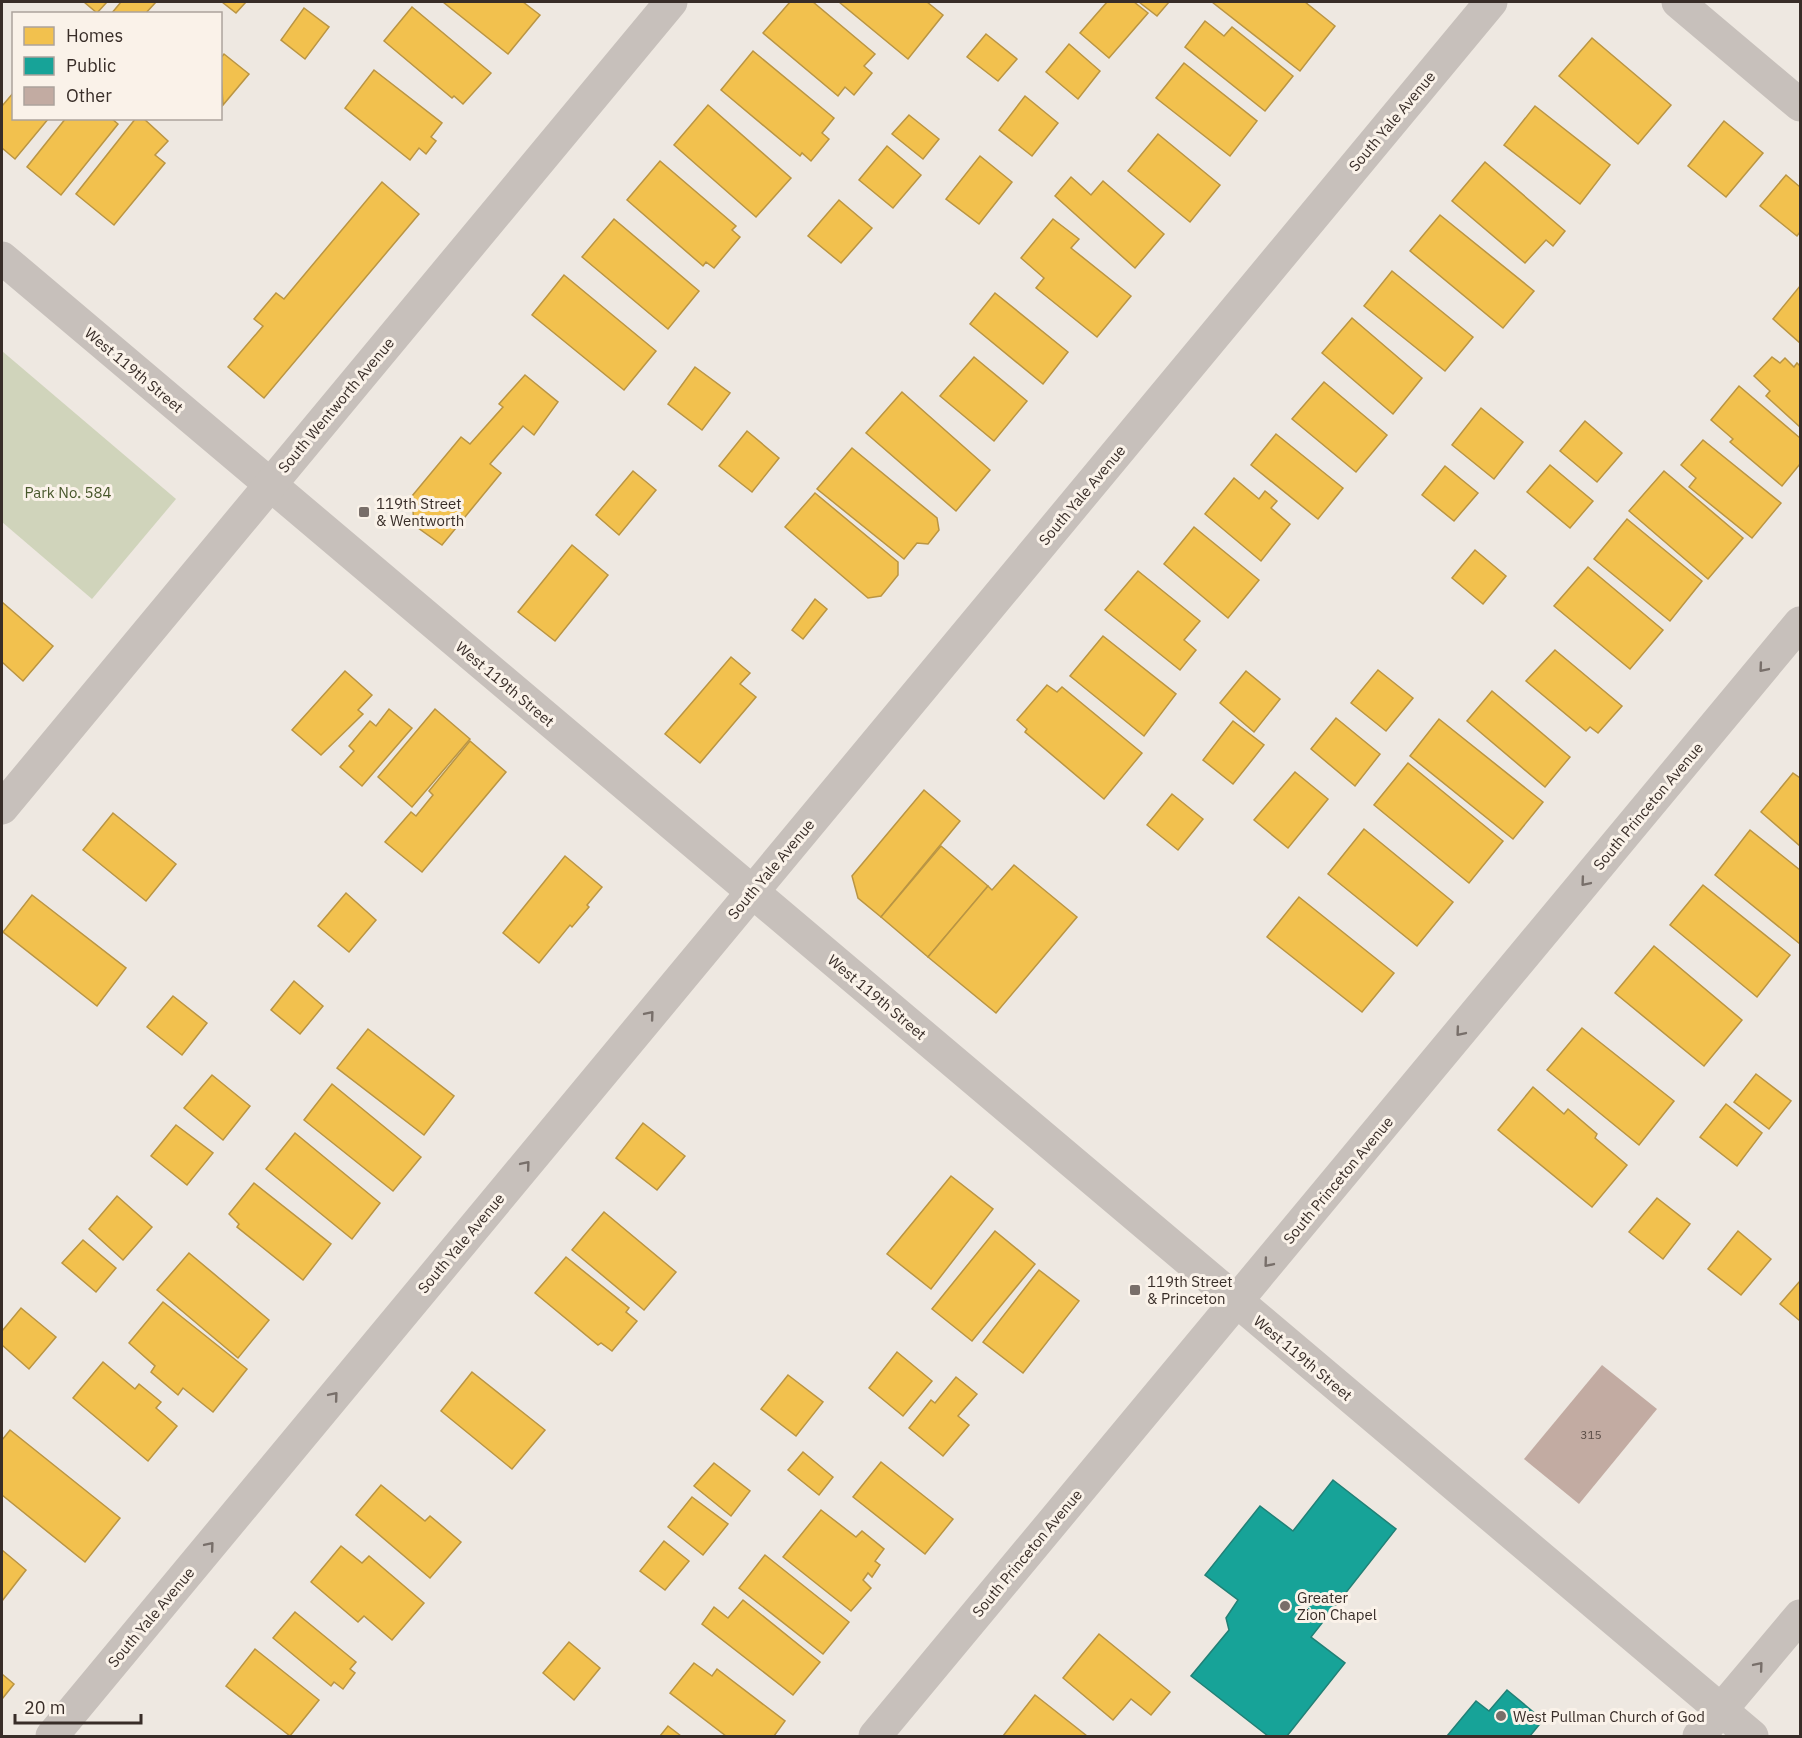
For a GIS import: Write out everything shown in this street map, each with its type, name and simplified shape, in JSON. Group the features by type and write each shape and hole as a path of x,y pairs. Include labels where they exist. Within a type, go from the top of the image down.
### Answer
{"street":[{"name":"South Wentworth Avenue","path":"2,808 671,2"},
{"name":"South Yale Avenue","path":"52,1737 1491,2"},
{"path":"1678,2 1800,105"},
{"name":"West 119th Street","path":"2,258 1752,1737"},
{"name":"South Princeton Avenue","path":"875,1737 1800,623"},
{"path":"1699,1737 1800,1616"}],"green space":[{"name":"Park No. 584","path":"2,351 176,499 92,599 2,522"}],"building: Homes":[{"path":"84,2 107,2 96,12"},
{"path":"121,2 156,2 147,12 113,12"},
{"path":"222,2 246,2 236,13"},
{"path":"443,2 523,2 540,15 508,54"},
{"path":"790,2 813,2 875,54 864,66 872,73 854,95 845,87 838,96 763,33"},
{"path":"839,2 927,2 943,15 908,59"},
{"path":"1107,2 1134,2 1148,13 1109,58 1080,33"},
{"path":"1139,2 1169,2 1157,16"},
{"path":"1212,2 1305,2 1335,26 1300,71"},
{"path":"412,7 491,73 463,104 454,96 452,98 384,41"},
{"path":"304,8 329,27 305,59 281,40"},
{"path":"1205,21 1224,36 1232,27 1293,76 1265,111 1185,47"},
{"path":"986,34 1017,59 998,81 967,57"},
{"path":"1592,38 1671,105 1638,144 1559,76"},
{"path":"1069,44 1100,71 1078,99 1046,72"},
{"path":"753,51 834,118 822,133 829,139 811,161 802,153 800,156 721,90"},
{"path":"224,54 249,74 223,105 222,90 222,56"},
{"path":"1184,63 1257,121 1230,156 1156,98"},
{"path":"374,70 442,123 431,137 436,141 426,154 419,148 410,160 345,108"},
{"path":"12,94 12,120 47,120 15,159 2,148 2,106"},
{"path":"1025,96 1058,123 1032,156 999,130"},
{"path":"708,105 791,178 756,217 674,145"},
{"path":"1535,106 1610,165 1580,204 1504,145"},
{"path":"909,115 939,139 923,159 892,134"},
{"path":"64,120 113,120 118,124 61,195 27,167"},
{"path":"134,120 145,120 168,141 155,155 165,163 114,225 76,194"},
{"path":"1724,121 1763,153 1726,197 1688,166"},
{"path":"1158,134 1220,185 1190,222 1128,171"},
{"path":"887,146 921,175 893,208 859,180"},
{"path":"980,156 1012,182 979,224 946,199"},
{"path":"660,161 736,226 732,230 740,237 714,268 706,262 703,266 627,200"},
{"path":"1485,162 1565,231 1553,246 1546,240 1525,263 1452,201"},
{"path":"1786,175 1800,187 1800,232 1797,236 1760,206"},
{"path":"1071,177 1091,195 1103,181 1164,234 1135,268 1055,196"},
{"path":"382,182 419,214 264,398 228,367 263,326 254,319 276,293 284,299"},
{"path":"839,200 872,228 841,263 808,236"},
{"path":"1440,215 1534,291 1503,328 1410,251"},
{"path":"614,219 699,291 668,329 582,257"},
{"path":"1053,219 1079,239 1071,248 1131,296 1097,337 1036,288 1044,278 1021,258"},
{"path":"1392,271 1473,337 1445,371 1364,306"},
{"path":"564,275 656,351 624,390 532,315"},
{"path":"1800,286 1800,343 1773,319"},
{"path":"995,293 1068,352 1043,384 970,324"},
{"path":"1352,318 1422,378 1393,414 1322,353"},
{"path":"974,357 1027,401 994,441 940,396"},
{"path":"1772,357 1780,363 1785,358 1794,367 1797,363 1800,366 1800,427 1766,396 1770,391 1754,376"},
{"path":"695,367 730,393 702,430 668,404"},
{"path":"525,375 558,402 534,435 523,426 490,464 501,473 442,545 414,525 412,496 461,437 470,444 503,407 499,404"},
{"path":"1324,382 1387,435 1356,472 1292,419"},
{"path":"1739,386 1800,438 1800,464 1782,486 1730,442 1733,439 1711,420"},
{"path":"902,392 990,470 956,511 866,433"},
{"path":"1481,408 1523,442 1494,479 1452,445"},
{"path":"1585,421 1622,453 1597,482 1560,451"},
{"path":"747,431 779,458 752,492 719,466"},
{"path":"1276,434 1343,488 1318,519 1251,465"},
{"path":"1703,440 1781,503 1752,538 1689,487 1696,478 1681,465"},
{"path":"852,448 937,518 939,530 928,544 917,543 904,559 817,489"},
{"path":"1550,465 1593,501 1570,528 1527,492"},
{"path":"1445,466 1478,493 1454,521 1422,495"},
{"path":"633,471 656,490 619,535 596,515"},
{"path":"1664,471 1743,538 1708,579 1629,511"},
{"path":"1234,478 1259,499 1265,491 1277,501 1271,508 1290,524 1261,561 1205,514"},
{"path":"815,493 898,562 898,575 881,596 868,598 785,527"},
{"path":"1627,519 1702,581 1670,621 1594,559"},
{"path":"1194,527 1259,580 1228,618 1164,564"},
{"path":"572,545 608,575 555,641 518,612"},
{"path":"1475,550 1506,576 1483,604 1452,578"},
{"path":"1588,567 1663,630 1630,669 1554,606"},
{"path":"1138,571 1200,621 1184,640 1196,650 1180,670 1105,610"},
{"path":"815,599 827,609 803,639 792,630"},
{"path":"2,602 53,646 23,681 2,662"},
{"path":"1103,636 1176,694 1144,736 1070,676"},
{"path":"1555,650 1622,706 1598,733 1590,727 1586,731 1526,681"},
{"path":"731,657 750,673 740,684 756,697 700,763 665,734"},
{"path":"1378,670 1413,698 1386,731 1351,703"},
{"path":"345,671 372,695 358,710 363,714 321,755 292,730"},
{"path":"1246,671 1280,699 1254,732 1220,703"},
{"path":"1047,685 1057,692 1062,687 1142,753 1104,799 1025,732 1027,729 1017,720"},
{"path":"1492,691 1570,757 1545,787 1467,721"},
{"path":"389,709 412,728 362,786 340,767 354,751 349,746 370,721 376,726"},
{"path":"435,709 470,739 412,807 378,777"},
{"path":"1336,718 1380,754 1355,786 1311,749"},
{"path":"1439,719 1543,802 1513,839 1410,756"},
{"path":"1233,721 1264,745 1233,784 1203,760"},
{"path":"470,741 506,772 422,872 385,842 411,812 416,816 433,795 429,791"},
{"path":"1408,763 1503,841 1469,883 1374,805"},
{"path":"1295,772 1328,799 1288,848 1254,820"},
{"path":"1793,773 1800,778 1800,846 1761,812"},
{"path":"924,790 960,821 881,917 858,898 852,876"},
{"path":"1172,794 1203,819 1178,850 1147,825"},
{"path":"113,813 176,864 146,901 83,850"},
{"path":"1364,829 1453,902 1417,946 1328,874"},
{"path":"1750,830 1800,870 1800,944 1715,875"},
{"path":"941,846 988,886 928,957 881,917"},
{"path":"565,856 602,887 587,905 589,907 572,927 570,925 539,963 503,933"},
{"path":"1014,865 1077,917 996,1013 928,957 988,886 992,890"},
{"path":"1703,885 1790,955 1757,997 1670,925"},
{"path":"346,893 376,920 349,952 318,926"},
{"path":"32,895 126,968 97,1006 3,932"},
{"path":"1299,897 1394,973 1362,1012 1267,937"},
{"path":"1654,946 1742,1020 1704,1066 1615,993"},
{"path":"294,981 323,1006 300,1034 271,1010"},
{"path":"173,996 207,1023 182,1055 147,1027"},
{"path":"1582,1028 1674,1101 1639,1145 1547,1070"},
{"path":"368,1029 454,1096 424,1135 337,1068"},
{"path":"1756,1074 1791,1101 1769,1129 1734,1102"},
{"path":"212,1075 250,1106 223,1140 184,1108"},
{"path":"332,1084 421,1157 393,1191 304,1120"},
{"path":"1533,1087 1564,1114 1568,1109 1597,1134 1595,1138 1627,1165 1592,1207 1498,1130"},
{"path":"1726,1104 1762,1133 1737,1166 1700,1137"},
{"path":"643,1123 685,1156 657,1190 616,1158"},
{"path":"176,1125 213,1153 187,1185 151,1156"},
{"path":"295,1133 380,1203 352,1239 266,1169"},
{"path":"951,1176 993,1209 931,1289 887,1254"},
{"path":"254,1183 331,1244 303,1280 237,1227 239,1224 229,1214"},
{"path":"117,1196 152,1227 123,1260 89,1229"},
{"path":"1657,1198 1690,1224 1663,1259 1629,1232"},
{"path":"604,1212 676,1272 644,1310 572,1250"},
{"path":"995,1231 1035,1264 972,1341 932,1309"},
{"path":"1738,1231 1771,1259 1741,1295 1708,1269"},
{"path":"83,1240 116,1268 96,1292 62,1263"},
{"path":"189,1253 269,1320 238,1358 157,1290"},
{"path":"566,1257 629,1308 626,1312 637,1321 612,1351 601,1343 598,1345 535,1293"},
{"path":"1039,1270 1079,1301 1023,1373 983,1342"},
{"path":"1800,1281 1800,1321 1780,1304"},
{"path":"163,1302 247,1369 213,1412 183,1388 178,1395 151,1372 155,1366 129,1343"},
{"path":"21,1308 56,1337 29,1369 2,1345 2,1331"},
{"path":"897,1352 932,1381 903,1416 869,1388"},
{"path":"103,1362 135,1389 139,1384 161,1402 156,1408 177,1426 148,1461 73,1398"},
{"path":"472,1372 545,1430 512,1469 441,1411"},
{"path":"788,1375 823,1402 796,1436 761,1409"},
{"path":"956,1377 977,1394 958,1416 969,1425 943,1456 909,1428 931,1400 935,1403"},
{"path":"10,1430 120,1518 85,1562 2,1495 2,1440"},
{"path":"803,1452 833,1477 819,1495 788,1470"},
{"path":"881,1462 953,1519 925,1554 853,1497"},
{"path":"714,1463 750,1491 731,1516 694,1486"},
{"path":"381,1485 425,1521 430,1516 461,1542 430,1578 356,1515"},
{"path":"692,1497 728,1524 703,1555 668,1527"},
{"path":"821,1510 856,1537 862,1531 884,1549 875,1561 880,1565 872,1577 868,1573 863,1580 871,1588 851,1611 783,1557"},
{"path":"664,1541 689,1561 665,1590 640,1571"},
{"path":"341,1546 362,1563 369,1556 424,1603 392,1640 364,1616 358,1622 311,1582"},
{"path":"2,1550 26,1570 2,1601"},
{"path":"765,1555 849,1622 823,1654 739,1588"},
{"path":"743,1600 820,1662 793,1695 702,1624 714,1607 728,1618"},
{"path":"295,1612 356,1662 350,1669 355,1673 343,1689 334,1682 331,1686 273,1638"},
{"path":"1099,1634 1170,1692 1151,1715 1131,1699 1113,1720 1063,1678"},
{"path":"569,1642 600,1668 574,1700 543,1673"},
{"path":"255,1649 319,1700 290,1736 226,1686"},
{"path":"694,1663 712,1676 717,1669 785,1721 774,1736 726,1736 670,1693"},
{"path":"2,1674 14,1684 2,1699"},
{"path":"1035,1695 1087,1736 1003,1736"},
{"path":"668,1726 681,1736 660,1736"}],"building: Public":[{"name":"Greater Zion Chapel","path":"1333,1480 1396,1529 1311,1637 1345,1663 1287,1736 1268,1736 1191,1676 1229,1630 1226,1618 1238,1600 1205,1575 1260,1506 1293,1531"},
{"name":"West Pullman Church of God","path":"1507,1690 1543,1720 1530,1736 1447,1736 1476,1701 1489,1711"}],"building: Other":[{"path":"1602,1365 1657,1409 1579,1504 1524,1459"}],"place":[{"name":"119th Street & Wentworth","path":"364,512"},
{"name":"119th Street & Princeton","path":"1135,1290"},
{"name":"Greater Zion Chapel","path":"1285,1606"},
{"name":"West Pullman Church of God","path":"1501,1716"}]}
